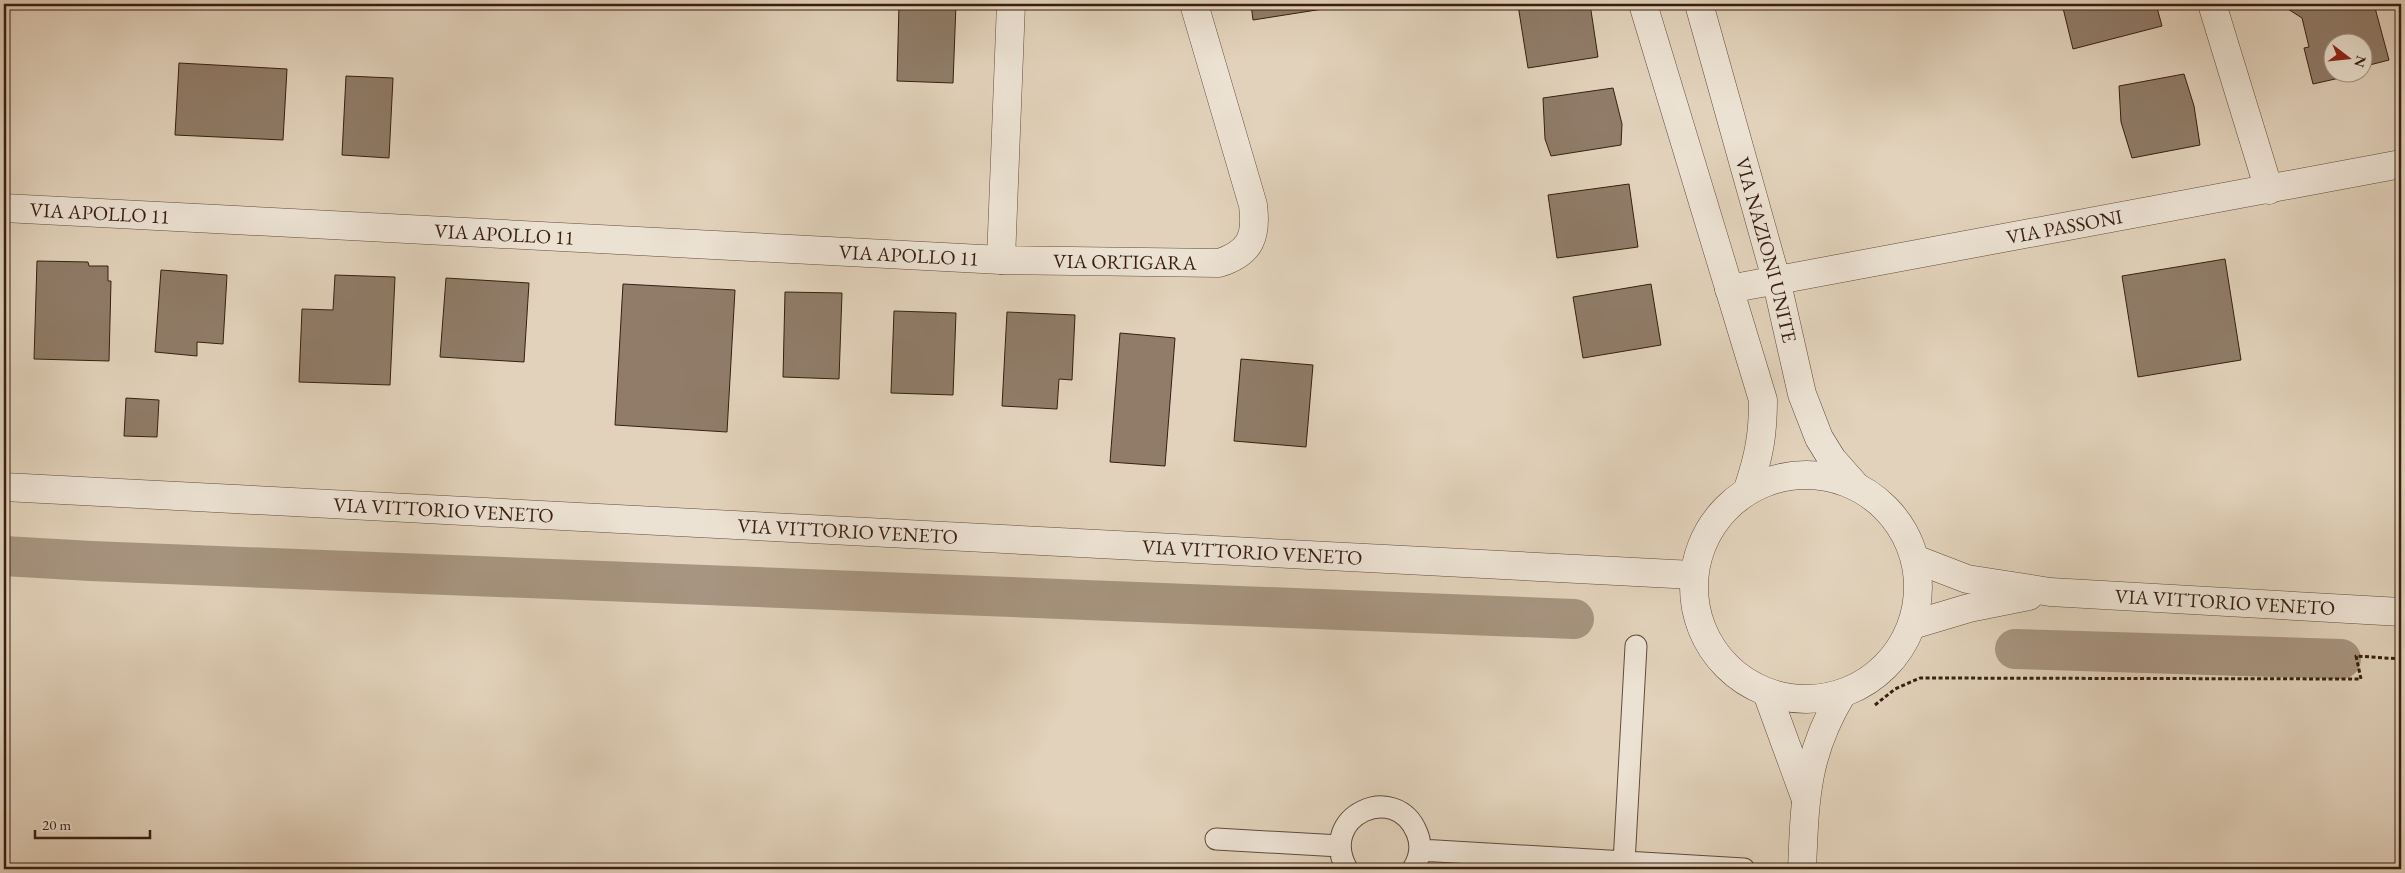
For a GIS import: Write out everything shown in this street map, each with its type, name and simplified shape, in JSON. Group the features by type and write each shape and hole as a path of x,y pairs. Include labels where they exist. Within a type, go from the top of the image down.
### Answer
{"street":[{"path":"1001,260 1011,4"},
{"name":"VIA ORTIGARA","path":"1001,260 1219,263 1236,258 1249,242 1256,225 1253,204 1194,4"},
{"path":"1643,4 1763,400 1763,431 1759,455 1748,489"},
{"name":"VIA NAZIONI UNITE","path":"1699,4 1776,279 1802,394 1819,438 1832,459 1855,485"},
{"path":"2212,4 2269,190"},
{"name":"VIA PASSONI","path":"1729,289 2401,164"},
{"name":"VIA APOLLO 11","path":"6,209 1001,260"},
{"path":"1819,474 1855,485 1882,503 1903,528 1915,559 1918,592 1912,625 1896,655 1872,679 1842,694 1804,700 1767,693 1734,675 1709,647 1695,613 1693,575 1702,541 1721,512 1748,489 1782,476 1819,474"},
{"name":"VIA VITTORIO VENETO","path":"4,487 1693,575"},
{"name":"VIA VITTORIO VENETO","path":"1915,559 1967,579 2050,592 2401,612"},
{"name":"VIA VITTORIO VENETO","path":"1912,625 1969,608 2050,592"},
{"path":"1767,693 1805,799"},
{"path":"1802,869 1805,799 1815,749 1827,719 1842,694"}],"lane":[{"path":"1624,863 1636,646"},
{"path":"1347,869 1341,858 1342,833 1353,818 1369,808 1382,807 1394,809 1410,820 1419,836 1420,850 1413,869"},
{"path":"1216,839 1340,846"},
{"path":"1420,850 1744,869"}],"path":[{"path":"1870,710 1895,689 1920,678 2361,679 2356,656 2401,659"}],"building":[{"path":"899,4 956,4 953,83 897,81"},
{"path":"1251,4 1342,4 1342,6 1253,20"},
{"path":"1590,4 1598,57 1528,68 1518,5"},
{"path":"2062,4 2156,4 2162,26 2073,49"},
{"path":"2280,4 2374,4 2389,60 2372,64 2372,32 2322,32 2322,82 2313,84 2304,48 2309,47 2302,18"},
{"path":"179,63 287,69 283,140 175,135"},
{"path":"2184,74 2194,106 2200,145 2132,158 2121,122 2119,86"},
{"path":"346,76 393,78 389,158 342,155"},
{"path":"1613,88 1622,124 1621,145 1551,156 1545,139 1543,98"},
{"path":"1629,184 1638,247 1557,258 1548,195"},
{"path":"2225,259 2241,360 2138,377 2122,276"},
{"path":"37,261 88,262 89,266 108,266 108,281 111,281 109,361 34,359"},
{"path":"161,270 227,275 223,344 197,342 197,356 155,352"},
{"path":"335,275 395,277 390,385 299,382 302,309 333,310"},
{"path":"446,278 529,283 524,362 440,357"},
{"path":"623,284 735,290 727,432 615,425"},
{"path":"1651,284 1661,345 1583,358 1573,297"},
{"path":"785,292 842,293 839,379 783,377"},
{"path":"894,311 956,313 953,395 891,393"},
{"path":"1007,312 1075,315 1072,380 1059,379 1057,409 1002,406"},
{"path":"1120,333 1175,338 1165,466 1110,462"},
{"path":"1241,359 1313,365 1306,447 1234,441"},
{"path":"126,398 159,400 157,437 124,436"}],"waterway":[{"path":"4,556 91,561 1574,619"},
{"path":"2015,649 2341,659"}]}
